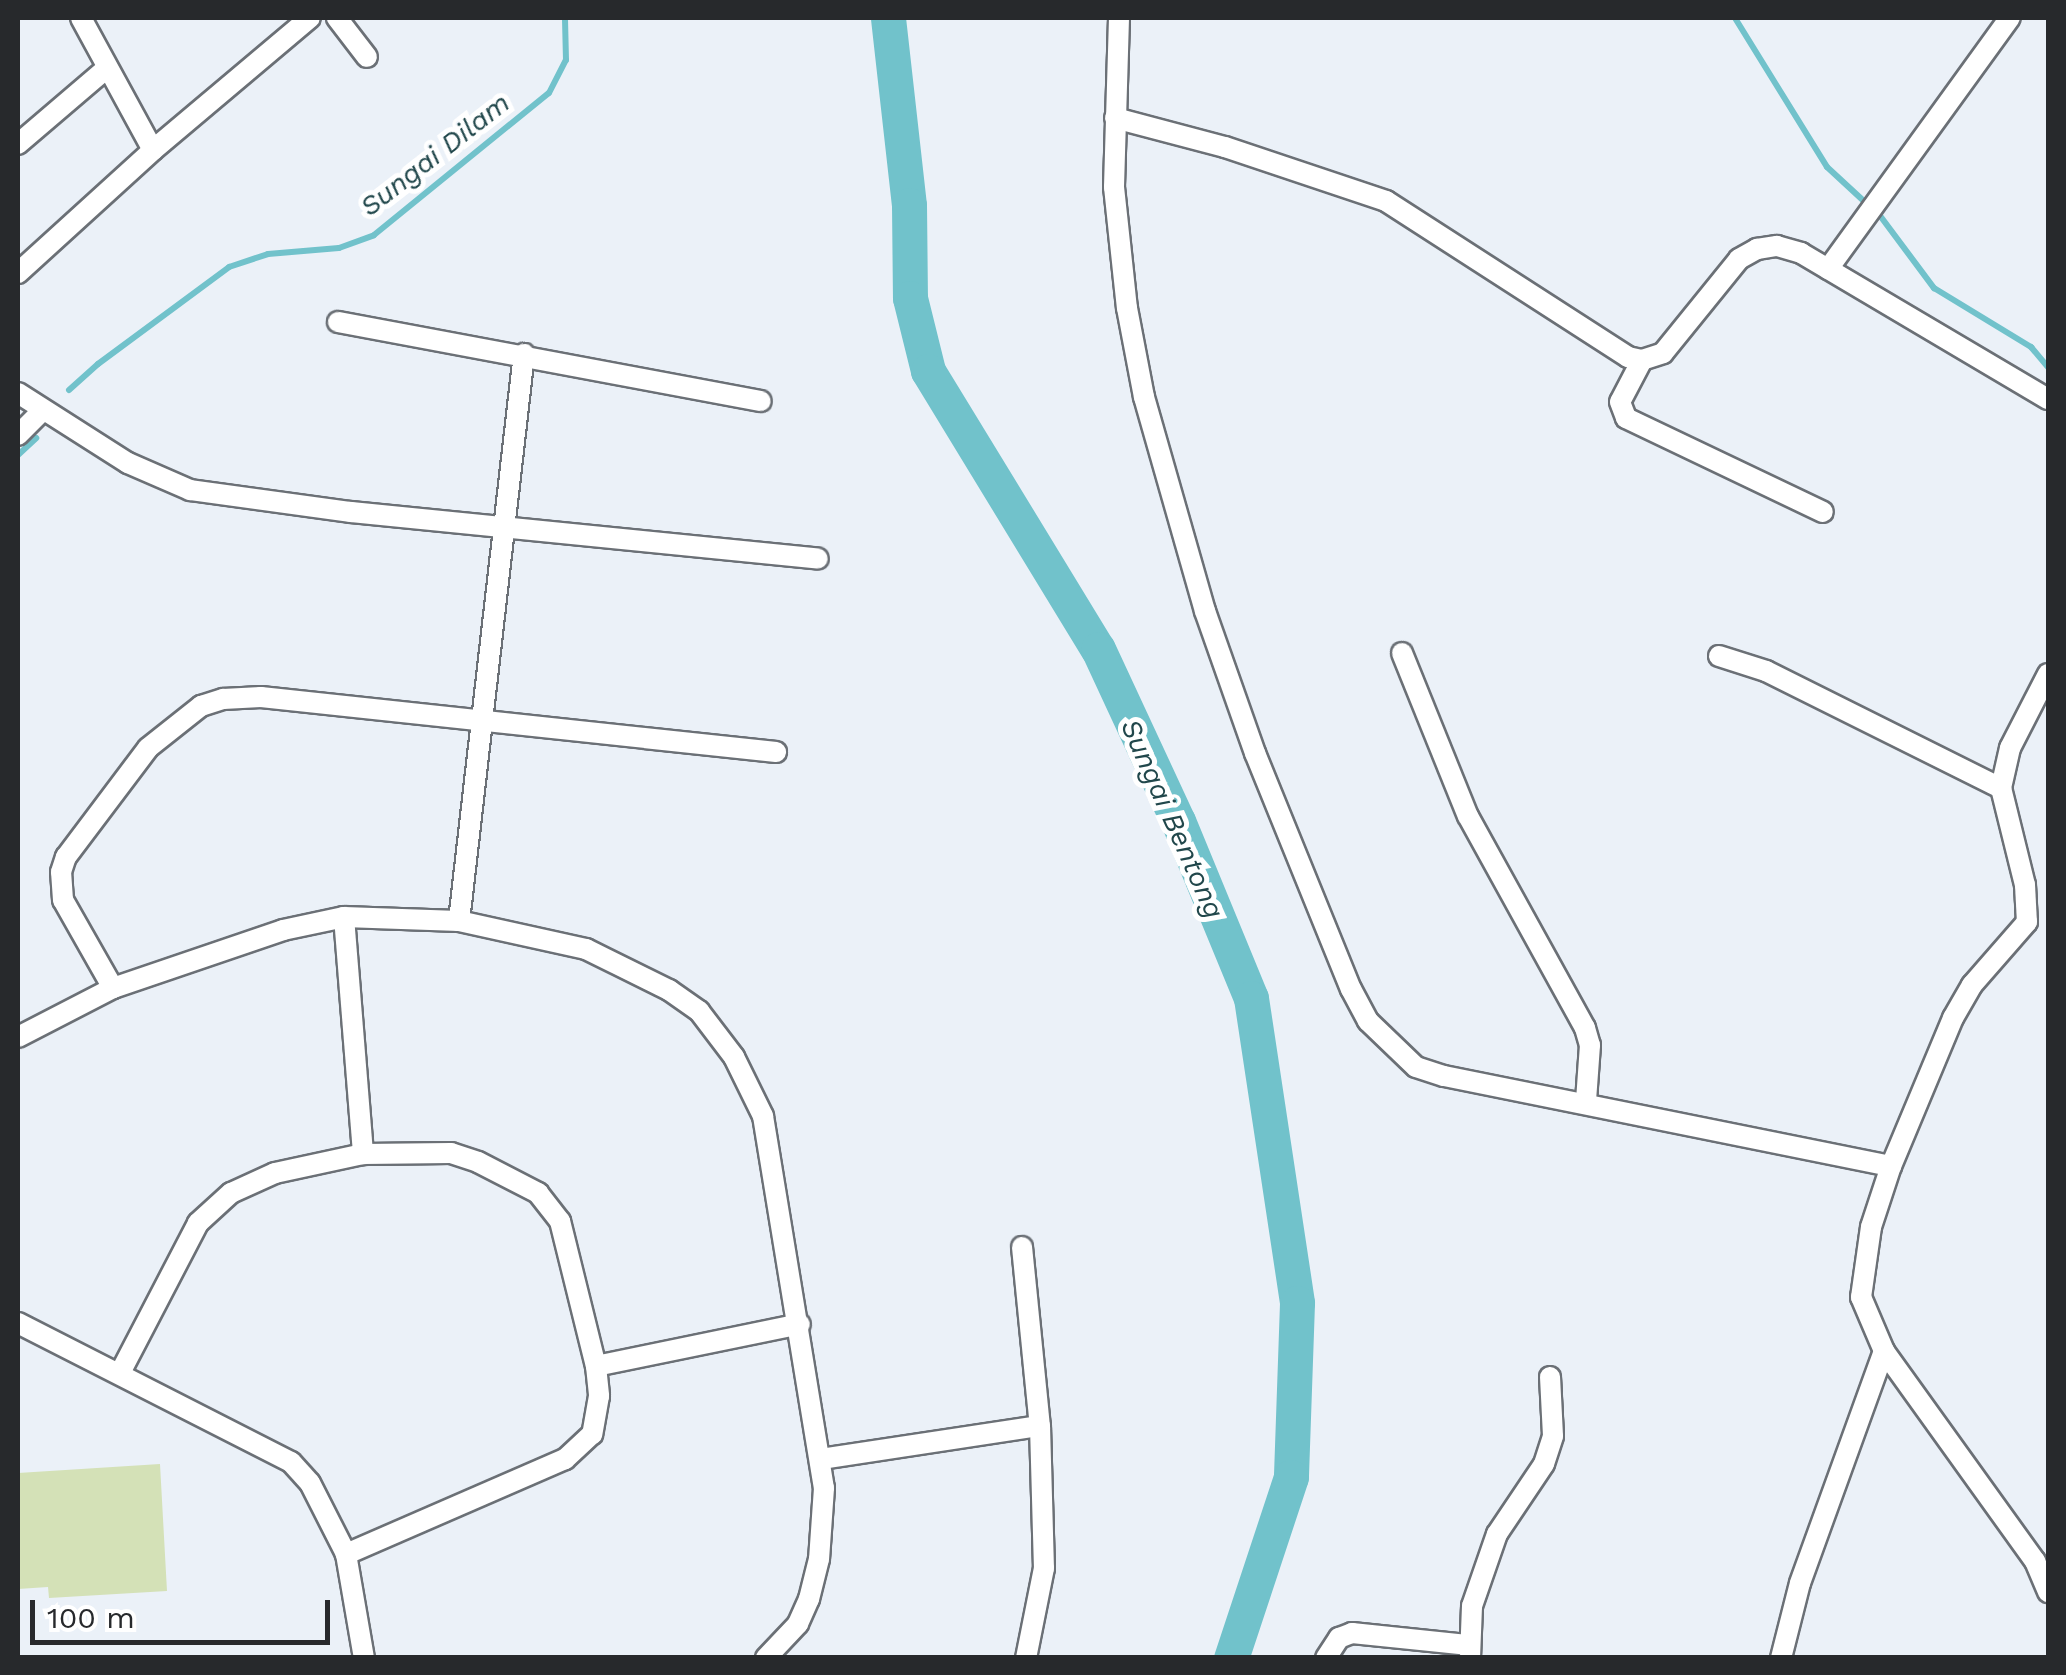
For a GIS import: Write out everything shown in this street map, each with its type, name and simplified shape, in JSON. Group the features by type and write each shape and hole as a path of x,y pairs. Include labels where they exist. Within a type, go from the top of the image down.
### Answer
{"street":[{"path":"81,18 152,150"},
{"path":"18,274 152,150 310,18"},
{"path":"336,18 367,57"},
{"path":"1118,18 1116,204 1126,308 1144,396 1205,611 1255,753 1351,989 1384,1040 1416,1066 1444,1076 1891,1166"},
{"path":"1828,269 2010,18"},
{"path":"18,144 106,68"},
{"path":"1115,118 1225,148 1386,201 1628,357 1642,360 1663,353 1748,252 1790,248 2048,400"},
{"path":"338,322 761,401"},
{"path":"459,920 524,354"},
{"path":"1642,360 1620,402 1626,418 1823,512"},
{"path":"18,393 128,463 190,490 504,528 818,559"},
{"path":"18,435 42,410"},
{"path":"1402,653 1468,816 1585,1028 1590,1056 1586,1102"},
{"path":"1720,656 1766,671 2001,788"},
{"path":"2048,674 2010,748 2001,788 2025,884 2026,922 1962,1000 1891,1166 1871,1227 1861,1298 1884,1350 2042,1554 2048,1592"},
{"path":"113,988 64,900 61,872 66,857 128,773 180,718 200,706 242,697 483,718 776,752"},
{"path":"344,917 363,1154"},
{"path":"18,1037 113,988 284,930 344,917 459,920 586,950 670,990 698,1012 734,1057 763,1116 820,1459 823,1515 809,1599 798,1624 766,1658"},
{"path":"2026,922 2048,927"},
{"path":"120,1373 198,1223 232,1193 275,1174 363,1154 450,1153 478,1162 538,1193 560,1221 596,1366 597,1416 592,1434 580,1449 346,1554"},
{"path":"1022,1248 1040,1426 1044,1568 1026,1658"},
{"path":"18,1324 291,1462 310,1483 346,1554 364,1658"},
{"path":"596,1366 800,1324"},
{"path":"1782,1658 1800,1583 1884,1350"},
{"path":"1326,1658 1339,1638 1352,1633 1470,1651 1472,1606 1497,1534 1544,1464 1552,1436 1550,1377"},
{"path":"820,1459 1040,1426"}],"green space":[{"path":"160,1464 167,1591 49,1598 48,1587 18,1589 18,1473"}],"waterway":[{"name":"Sungai Dilam","path":"69,390 229,267 268,254 339,248 374,235 549,93 566,60 565,18"},
{"name":"Sungai Bentong","path":"888,18 909,205 910,298 928,371 1098,649 1178,821 1251,998 1297,1303 1291,1477 1231,1658"},
{"path":"1735,18 1827,167 1866,203"},
{"path":"1881,217 1934,288 2031,347 2048,367"},
{"name":"Sungai Dilam","path":"18,455 36,438"}]}
